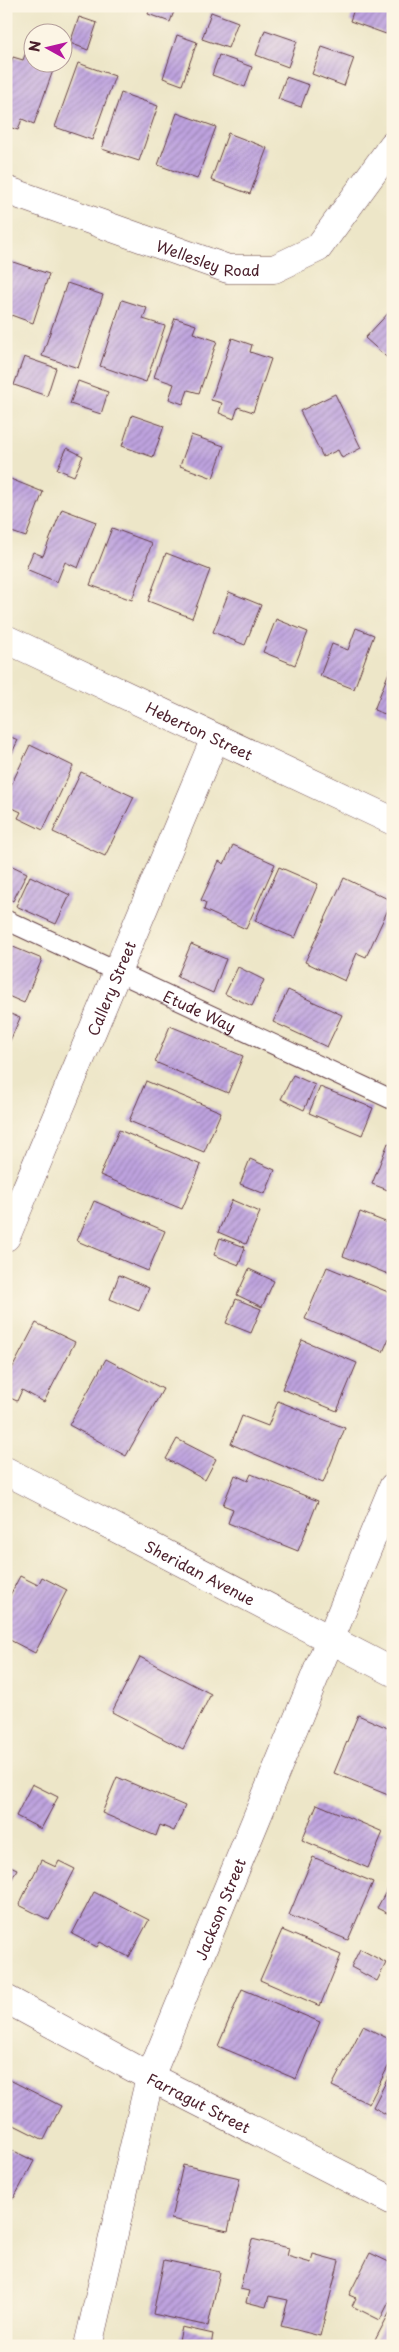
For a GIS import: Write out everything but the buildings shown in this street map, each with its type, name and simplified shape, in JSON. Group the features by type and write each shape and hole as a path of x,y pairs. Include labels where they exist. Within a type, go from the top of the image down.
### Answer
{"street":[{"name":"Wellesley Road","path":"6,190 228,269 274,269 318,248 393,145"},
{"name":"Heberton Street","path":"6,639 393,822"},
{"name":"Callery Street","path":"6,1237 215,738"},
{"name":"Sheridan Avenue","path":"6,1471 393,1672"},
{"name":"Jackson Street","path":"88,2346 150,2076 393,1487"},
{"name":"Farragut Street","path":"6,1999 393,2202"}],"lane":[{"name":"Etude Way","path":"6,920 393,1100"}]}
